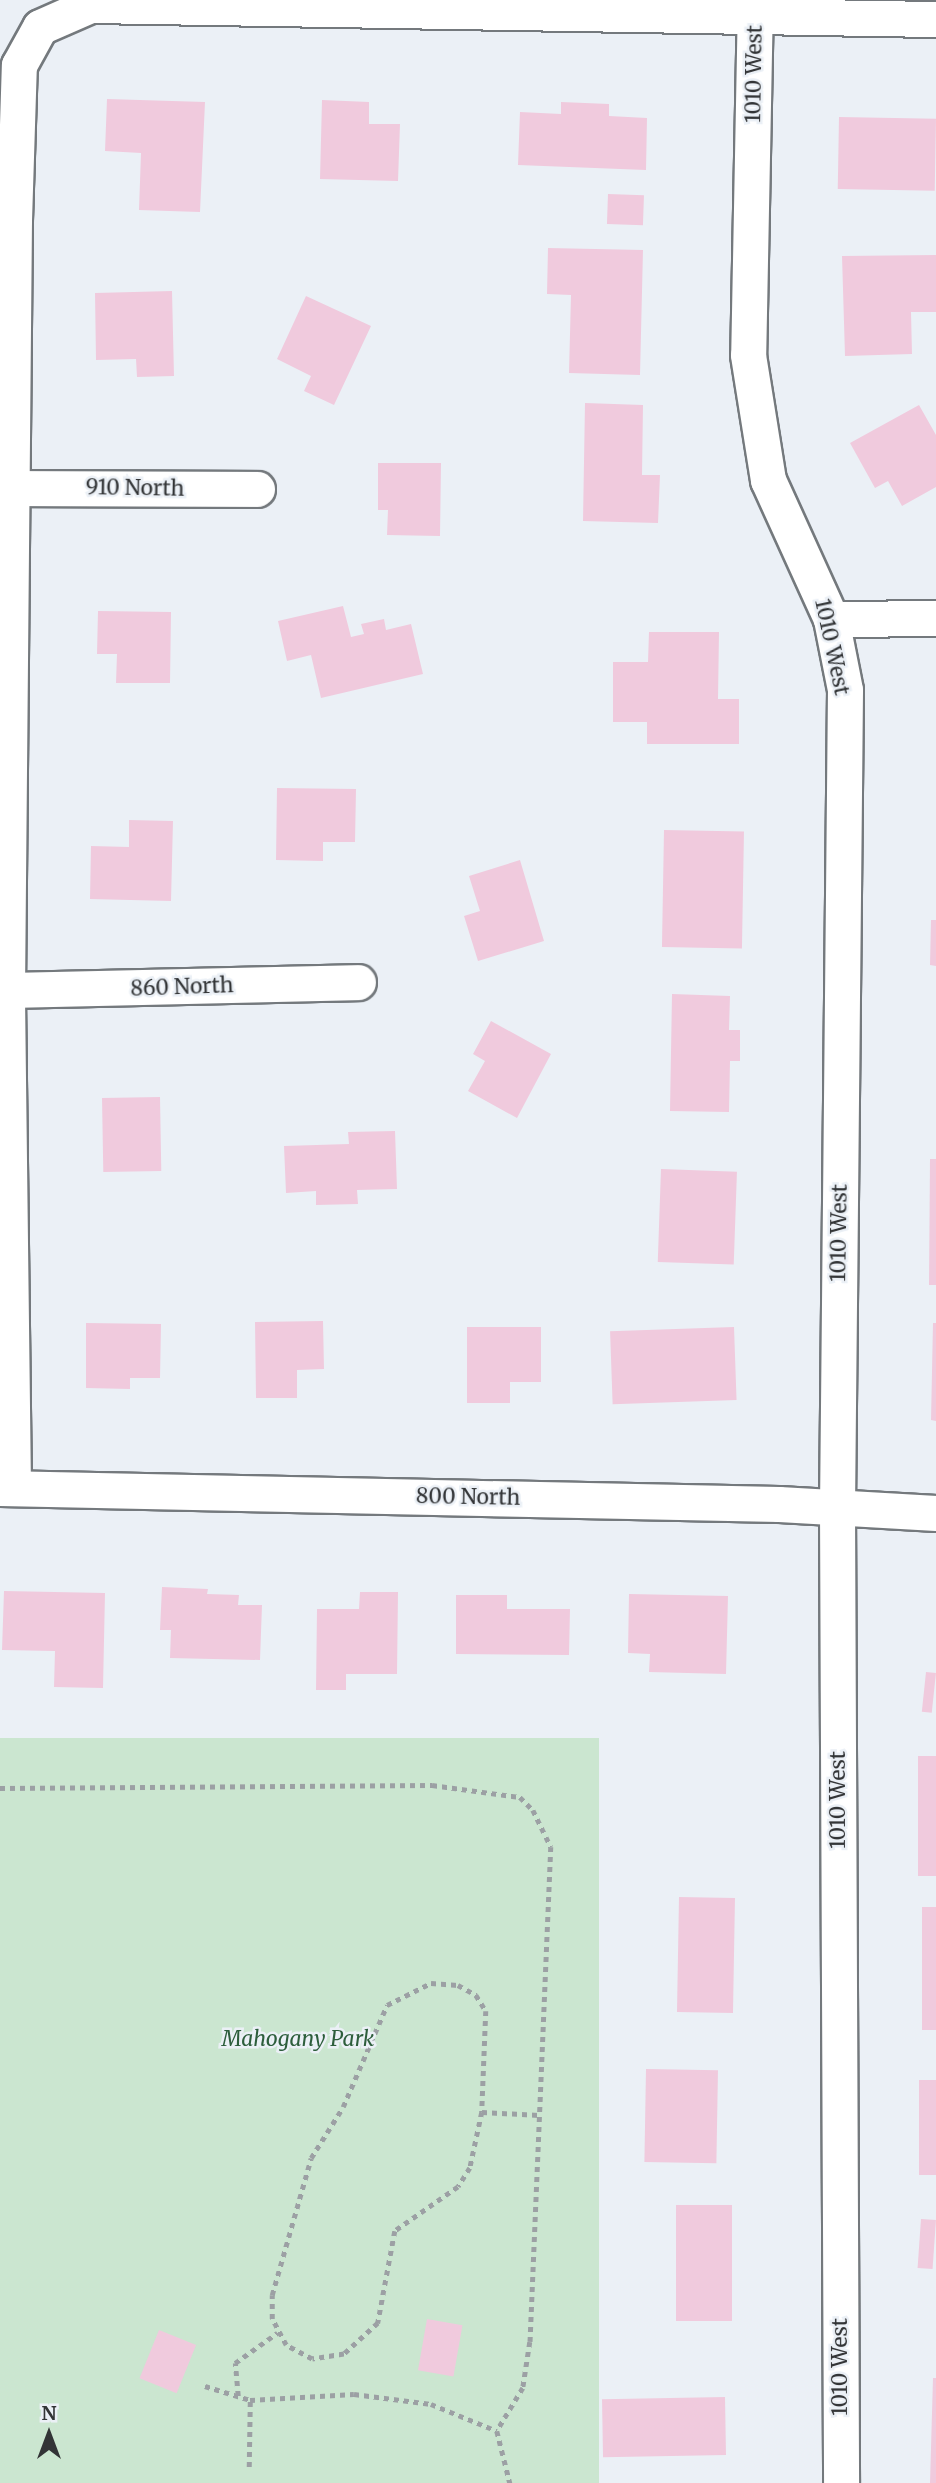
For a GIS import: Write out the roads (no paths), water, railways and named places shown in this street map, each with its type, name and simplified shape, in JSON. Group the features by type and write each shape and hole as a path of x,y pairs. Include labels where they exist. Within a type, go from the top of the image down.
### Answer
{"street":[{"path":"7,1488 6,990 13,488 7,362 19,65 40,27 90,5 755,9 936,19"},
{"name":"1010 West","path":"755,9 748,355 768,480 831,619 845,690 837,1508 841,2483"},
{"name":"910 North","path":"13,488 257,489"},
{"path":"831,619 936,618"},
{"name":"860 North","path":"6,990 358,982"},
{"name":"800 North","path":"7,1488 837,1508 936,1513"}],"park label":[{"name":"Mahogany Park","path":"298,2039"}]}
